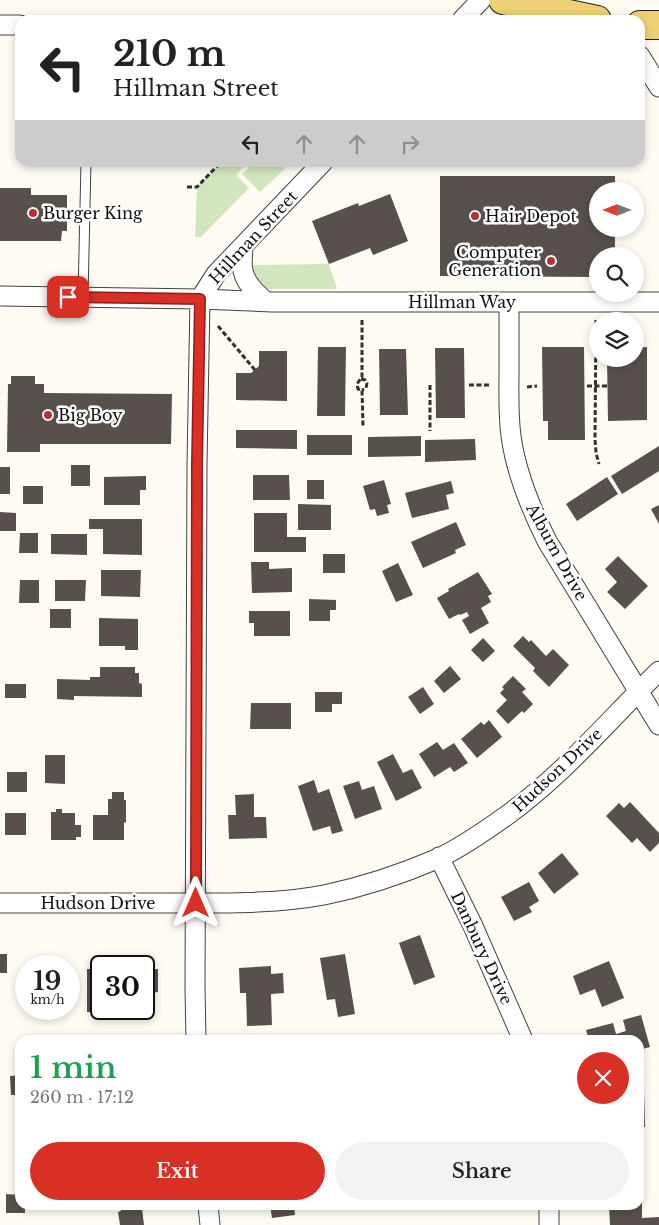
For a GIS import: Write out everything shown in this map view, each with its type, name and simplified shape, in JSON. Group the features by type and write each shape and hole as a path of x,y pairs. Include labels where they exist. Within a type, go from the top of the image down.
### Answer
{"main road":[{"path":"503,0 574,15"},
{"path":"645,25 659,25"}],"street":[{"path":"467,15 481,0"},
{"path":"0,25 15,25"},
{"path":"645,64 659,87"},
{"name":"Hillman Street","path":"0,296 200,299 216,274 318,167"},
{"path":"243,246 243,270 247,281 265,301"},
{"path":"196,1035 197,464 200,299"},
{"name":"Hillman Way","path":"200,299 362,302 589,302"},
{"name":"Alburn Drive","path":"509,302 509,414 513,446 523,488 534,516 547,540 659,725"},
{"name":"Hillman Way","path":"644,302 659,302"},
{"name":"Hudson Drive","path":"0,903 269,902 323,895 390,877 439,857 470,840 536,794 659,671"},
{"name":"Danbury Drive","path":"439,857 473,926 521,1035"},
{"path":"208,1210 210,1225"},
{"path":"549,1210 549,1225"}],"lane":[{"path":"83,297 86,167"}],"path":[{"path":"187,187 197,187 216,167"},
{"path":"362,302 362,377 357,382 358,389 362,390"},
{"path":"596,302 596,453 599,464"},
{"path":"217,325 255,370"},
{"path":"361,379 367,383 366,388 362,390"},
{"path":"430,385 430,432"},
{"path":"587,386 608,386"},
{"path":"362,390 363,426"}],"green space":[{"path":"216,167 244,167 236,175 249,188 201,237 195,237 197,187"},
{"path":"249,167 287,167 260,192 242,174"},
{"path":"329,264 337,289 267,289 259,285 249,265"}],"building":[{"path":"440,176 615,176 615,182 589,182 589,238 615,238 615,247 589,247 589,277 440,276"},
{"name":"Burger King","path":"0,188 31,188 31,195 67,195 67,231 62,231 61,241 0,241"},
{"path":"390,194 408,241 373,255 370,248 329,264 312,221 358,203 359,206"},
{"path":"318,347 346,347 345,416 317,416"},
{"path":"542,347 584,347 585,440 548,440 548,421 543,421"},
{"path":"644,347 647,347 647,420 608,421 607,367 644,367"},
{"path":"435,348 464,348 465,418 436,418"},
{"path":"379,349 406,349 408,415 380,415"},
{"path":"259,351 287,351 287,401 236,400 236,373 251,373 259,366"},
{"path":"11,376 35,376 35,384 44,384 44,393 172,394 171,444 40,444 40,452 7,452 8,384 11,384"},
{"path":"236,430 297,430 297,449 236,448"},
{"path":"307,435 352,435 352,455 307,455"},
{"path":"421,436 421,456 368,457 368,437"},
{"path":"475,439 476,460 425,462 425,440"},
{"path":"659,446 659,471 622,494 611,476"},
{"path":"71,465 90,465 90,486 71,486"},
{"path":"0,467 10,467 10,494 0,494"},
{"path":"253,475 289,475 290,500 253,500"},
{"path":"146,476 146,490 140,490 140,505 104,505 104,477"},
{"path":"607,477 618,494 577,521 566,504"},
{"path":"307,480 324,480 324,499 307,499"},
{"path":"384,480 391,504 387,505 389,513 377,516 375,509 370,510 363,486"},
{"path":"451,481 454,493 446,495 449,509 412,518 405,493"},
{"path":"23,486 43,486 43,504 23,504"},
{"path":"298,504 331,505 331,530 298,530"},
{"path":"659,505 659,524 651,509"},
{"path":"0,512 16,513 16,531 0,531"},
{"path":"254,513 287,513 287,537 306,537 306,552 254,552"},
{"path":"89,519 142,519 142,555 103,554 103,529 89,529"},
{"path":"456,522 466,545 455,550 456,553 423,568 411,542"},
{"path":"20,533 38,533 38,553 19,553"},
{"path":"51,534 87,534 87,555 51,554"},
{"path":"323,554 345,554 345,573 323,573"},
{"path":"618,556 648,586 625,609 607,592 617,582 605,569"},
{"path":"251,562 269,562 269,569 292,568 292,592 252,593"},
{"path":"398,563 413,595 396,602 382,571"},
{"path":"101,570 141,570 140,597 101,596"},
{"path":"478,572 492,594 488,596 491,602 481,608 489,623 470,634 462,620 469,616 467,612 449,619 437,598 449,591 448,589"},
{"path":"20,580 39,580 39,603 19,603"},
{"path":"55,580 86,580 85,601 55,601"},
{"path":"309,599 336,600 336,610 330,610 330,621 309,621"},
{"path":"50,609 71,609 71,628 50,628"},
{"path":"249,611 290,611 290,636 254,636 254,623 249,623"},
{"path":"99,618 138,619 138,650 125,650 125,646 99,646"},
{"path":"523,636 529,642 531,640 546,656 553,649 569,665 549,687 533,671 535,668 513,646"},
{"path":"483,638 495,651 483,662 471,650"},
{"path":"450,666 461,679 444,693 434,681"},
{"path":"100,667 135,667 135,673 139,673 139,683 142,684 142,697 74,696 74,700 57,699 57,679 90,680 90,677 100,677"},
{"path":"513,676 526,689 522,692 533,704 508,724 496,711 507,700 500,693 504,689 502,687"},
{"path":"5,684 26,684 26,698 5,698"},
{"path":"423,687 434,704 420,714 408,697"},
{"path":"315,692 342,692 342,704 332,704 332,712 315,712"},
{"path":"251,703 291,703 291,729 250,729"},
{"path":"489,720 502,737 477,758 461,739 481,722 484,725"},
{"path":"437,742 443,750 454,743 468,763 454,772 450,767 434,777 419,754"},
{"path":"393,754 403,773 412,769 422,788 396,801 377,762"},
{"path":"45,755 65,755 65,784 45,783"},
{"path":"7,772 27,772 27,792 7,792"},
{"path":"314,780 318,793 329,789 343,831 332,834 330,826 313,831 298,786"},
{"path":"359,781 362,790 374,786 382,809 355,819 343,786"},
{"path":"112,792 124,792 124,800 126,800 124,840 93,840 93,815 108,815 108,799 112,799"},
{"path":"254,794 254,817 266,817 267,838 229,839 228,815 236,815 235,795"},
{"path":"630,802 659,833 659,843 650,852 637,838 632,843 606,816 619,803 624,808"},
{"path":"56,809 62,809 62,813 75,813 75,825 81,825 81,837 76,837 76,840 51,840 51,812 56,812"},
{"path":"5,813 26,813 26,835 5,835"},
{"path":"562,853 579,874 554,894 538,873"},
{"path":"529,882 539,901 529,907 532,912 514,921 501,897"},
{"path":"420,935 435,977 414,985 399,943"},
{"path":"0,954 7,954 7,973 0,973"},
{"path":"345,954 355,1014 338,1017 335,999 327,1000 320,958"},
{"path":"609,961 624,998 602,1007 595,989 580,995 573,976"},
{"path":"271,966 271,974 283,973 284,993 271,994 272,1025 247,1026 246,993 240,993 239,968"},
{"path":"87,969 90,969 90,1012 87,1012"},
{"path":"155,969 158,969 158,992 155,992"},
{"path":"641,1015 650,1047 644,1049 644,1035 588,1035 586,1030 613,1023 616,1034 626,1031 623,1020"},
{"path":"10,1076 15,1076 15,1095 11,1095"},
{"path":"644,1091 645,1127 644,1127"},
{"path":"6,1194 15,1195 15,1210 25,1210 25,1213 6,1213"},
{"path":"142,1210 144,1225 120,1225 118,1212"},
{"path":"271,1210 294,1210 295,1215 272,1218"},
{"path":"609,1210 642,1210 642,1218 659,1217 659,1225 610,1225"}],"place":[{"name":"Burger King","path":"33,213"},
{"name":"Hair Depot","path":"475,216"},
{"name":"Computer Generation","path":"551,261"},
{"name":"Big Boy","path":"48,415"}],"route":[{"path":"68,297 200,299 197,464 196,903"}]}
